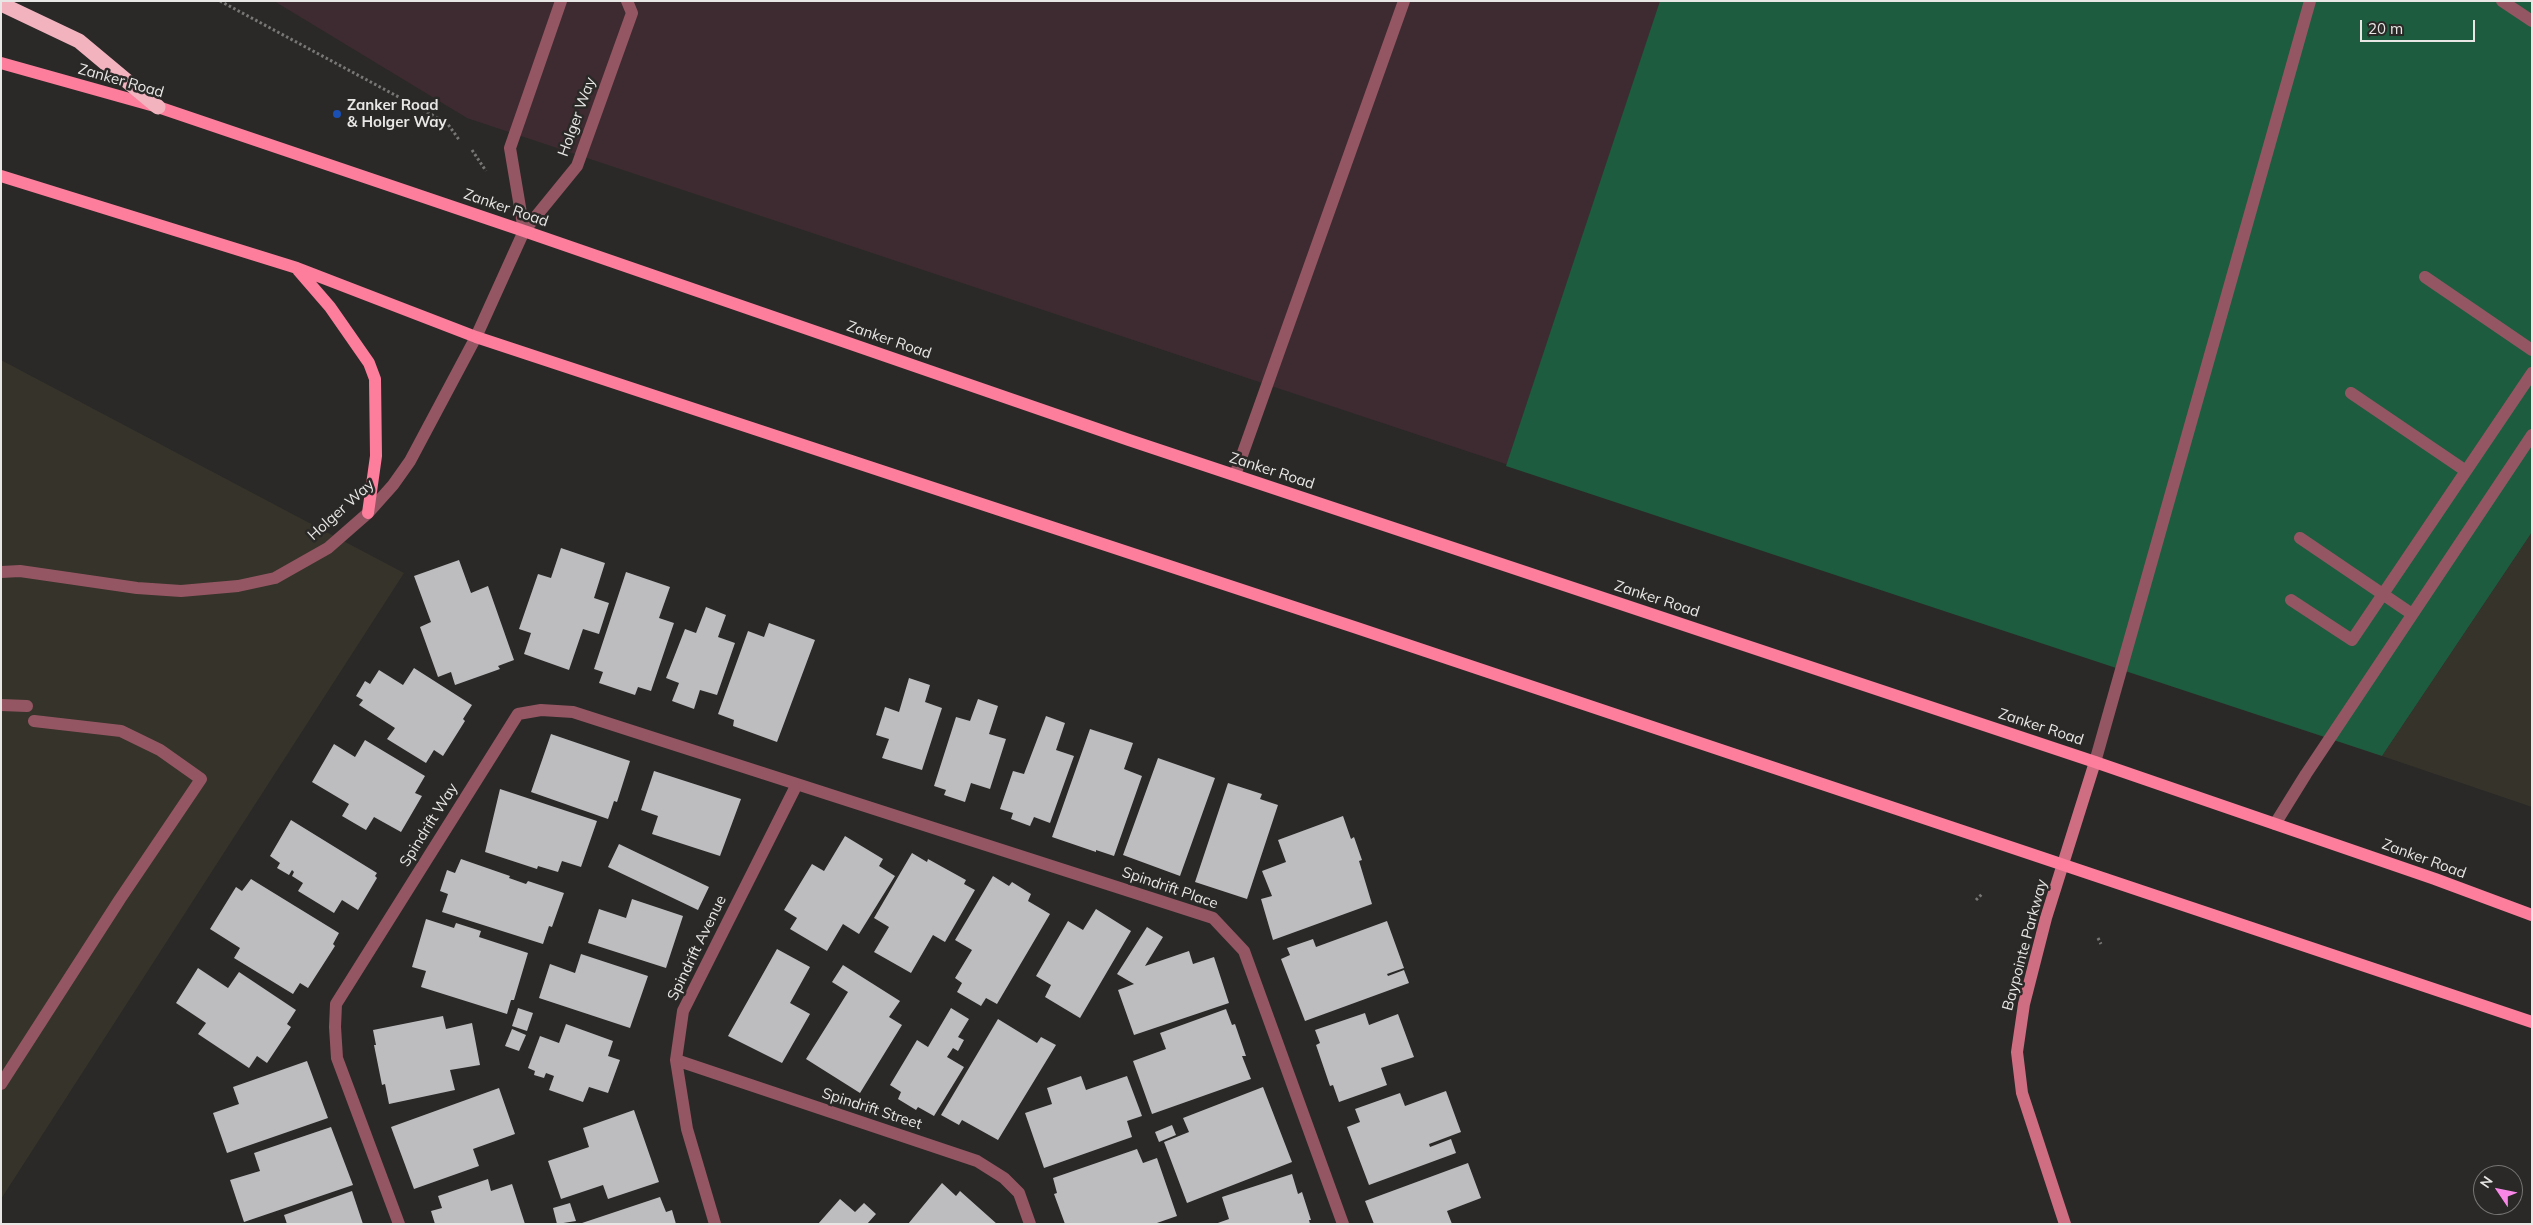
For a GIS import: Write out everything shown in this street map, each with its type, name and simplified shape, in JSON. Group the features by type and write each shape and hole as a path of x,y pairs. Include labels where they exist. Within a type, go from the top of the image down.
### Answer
{"highway":[{"path":"1,4 80,41 158,108"}],"main road":[{"name":"Zanker Road","path":"1,63 158,108 524,231 1235,475 2095,762 2435,879 2532,915"},
{"path":"1,176 297,268 476,337 1375,634 2063,867 2532,1022"},
{"path":"297,268 330,307 369,363 375,379 376,456 368,513"},
{"name":"Baypointe Parkway","path":"2065,1224 2022,1093 2017,1052 2024,1004 2046,918 2095,762"}],"street":[{"path":"524,231 510,148 561,1"},
{"name":"Holger Way","path":"1,572 20,571 54,578 181,591 238,586 276,578 328,548 368,513 393,485 410,461 476,337 524,231 577,166 632,12 627,1"},
{"path":"1235,475 1404,1"},
{"path":"2095,762 2310,1"},
{"path":"2502,1 2532,21"},
{"path":"2425,277 2532,350"},
{"path":"2291,600 2352,640 2532,372"},
{"path":"2351,393 2466,471"},
{"path":"2275,824 2532,435"},
{"path":"2300,538 2412,614"},
{"path":"1,706 27,706"},
{"name":"Spindrift Way","path":"399,1224 337,1058 336,1004 518,714 541,710 573,712 797,784"},
{"path":"1,1084 120,900 202,778 160,750 121,731 34,721"},
{"name":"Spindrift Avenue","path":"715,1224 687,1129 676,1060 683,1011 797,784"},
{"name":"Spindrift Place","path":"797,784 1213,918 1244,951 1344,1224"},
{"name":"Spindrift Street","path":"676,1060 977,1161 1004,1178 1019,1193 1030,1224"}],"path":[{"path":"220,1 447,123 460,141"},
{"path":"1976,900 1982,894"},
{"path":"2098,938 2101,944"}],"shaded area":[{"path":"274,1 2532,1 2532,532 2382,756 467,118"},
{"path":"1,360 404,573 1,1199"},
{"path":"2532,532 2532,807 2382,756"}],"green space":[{"path":"1660,1 2532,1 2532,532 2382,756 1506,466"}],"building":[{"path":"561,548 605,563 594,598 609,603 599,634 583,629 569,670 524,654 531,633 519,629 538,574 551,578"},
{"path":"459,560 471,593 488,586 514,660 498,666 500,669 455,685 451,672 438,677 420,627 431,622 414,576"},
{"path":"626,572 670,587 659,618 674,623 651,691 638,687 635,695 599,683 603,672 594,669"},
{"path":"706,607 726,615 718,637 735,643 717,695 700,690 694,709 672,701 679,683 666,678 685,629 696,633"},
{"path":"769,623 815,640 777,742 733,726 734,720 718,714 748,631 764,637"},
{"path":"414,668 472,705 463,719 465,721 443,756 434,750 426,763 387,739 395,728 359,705 363,700 356,696 365,681 370,684 379,670 403,685"},
{"path":"909,678 930,685 925,702 942,708 922,770 882,758 889,739 876,735 885,707 899,712"},
{"path":"978,699 998,706 989,734 1006,739 990,789 971,783 965,802 944,795 946,790 934,786 956,717 970,721"},
{"path":"1046,716 1065,723 1056,750 1074,756 1050,823 1034,817 1030,826 1011,819 1013,813 1000,809 1013,771 1024,774"},
{"path":"1090,729 1133,743 1124,769 1142,776 1114,856 1052,837"},
{"path":"551,734 630,761 617,802 614,801 608,819 531,792"},
{"path":"365,740 425,776 415,793 422,796 401,832 374,817 366,830 342,816 349,804 312,782 334,744 355,757"},
{"path":"1158,758 1215,778 1180,876 1123,855"},
{"path":"654,771 741,799 720,856 652,834 658,816 641,810"},
{"path":"1228,783 1262,794 1260,799 1278,805 1247,899 1195,882"},
{"path":"500,789 597,821 581,867 562,861 558,872 538,866 537,869 485,852"},
{"path":"1343,816 1351,839 1354,837 1362,860 1359,861 1372,904 1273,940 1261,899 1272,896 1262,871 1286,862 1278,840"},
{"path":"291,820 377,873 375,876 377,878 358,910 342,900 334,913 298,891 303,883 292,876 294,872 292,870 289,875 277,868 280,863 270,856"},
{"path":"845,836 883,859 879,866 895,876 859,934 843,924 827,951 790,929 797,918 784,910 812,864 824,871"},
{"path":"619,844 709,887 698,910 608,867"},
{"path":"912,853 927,862 928,859 966,880 964,884 975,890 945,942 933,935 911,973 874,952 889,927 874,918"},
{"path":"461,859 510,876 509,878 526,884 528,881 564,893 552,927 549,926 543,944 442,912 448,894 440,891 447,870 455,873"},
{"path":"993,876 1009,886 1012,882 1031,894 1028,901 1050,914 997,1004 986,998 981,1006 957,992 962,983 955,978 972,950 955,940"},
{"path":"251,879 339,933 333,944 335,946 308,988 300,983 293,994 234,958 240,948 210,929 236,887 242,891"},
{"path":"632,899 683,916 666,968 588,943 599,909 626,918"},
{"path":"1096,909 1131,931 1080,1018 1045,997 1051,985 1036,976 1068,921 1083,930"},
{"path":"426,919 454,928 456,923 481,931 479,937 528,953 514,1000 511,1000 507,1014 421,987 426,971 412,967"},
{"path":"1387,921 1404,968 1387,974 1388,976 1404,970 1409,983 1305,1021 1281,959 1290,955 1287,948 1313,939 1316,947"},
{"path":"1147,927 1163,937 1145,966 1189,951 1193,964 1214,957 1229,1003 1134,1035 1118,990 1134,984 1117,974"},
{"path":"777,949 810,967 790,1003 810,1014 782,1063 728,1036"},
{"path":"581,954 648,976 630,1028 539,998 550,964 575,973"},
{"path":"843,965 900,1001 889,1017 902,1025 860,1093 806,1059 848,992 832,982"},
{"path":"198,968 228,988 239,972 296,1010 287,1024 291,1027 267,1063 257,1056 249,1068 198,1034 206,1023 176,1003"},
{"path":"518,1008 533,1013 527,1031 512,1026"},
{"path":"951,1008 969,1019 958,1037 964,1040 958,1051 953,1048 947,1057 964,1067 934,1116 918,1107 916,1110 898,1099 901,1092 890,1085 917,1040 928,1047"},
{"path":"1226,1009 1232,1025 1235,1024 1246,1056 1242,1056 1251,1079 1152,1114 1133,1061 1166,1049 1160,1033"},
{"path":"1365,1013 1369,1025 1398,1014 1414,1057 1381,1068 1387,1085 1339,1102 1333,1085 1330,1086 1316,1045 1320,1043 1315,1030"},
{"path":"443,1016 446,1029 472,1023 480,1065 450,1070 455,1090 389,1104 385,1084 382,1085 373,1030"},
{"path":"998,1019 1037,1043 1041,1037 1056,1045 998,1140 962,1120 959,1125 941,1115"},
{"path":"566,1024 613,1041 608,1056 620,1060 608,1093 589,1087 583,1102 549,1090 554,1076 546,1073 544,1078 534,1075 535,1071 528,1068 540,1036 559,1043"},
{"path":"512,1029 526,1035 519,1051 505,1046"},
{"path":"307,1061 328,1118 227,1153 213,1113 239,1104 233,1087"},
{"path":"1081,1076 1086,1090 1127,1076 1142,1116 1127,1121 1132,1137 1044,1168 1025,1113 1052,1104 1047,1088"},
{"path":"1263,1087 1292,1162 1187,1203 1164,1142 1189,1132 1183,1118"},
{"path":"499,1088 515,1134 473,1149 479,1166 414,1189 391,1127"},
{"path":"1446,1091 1461,1132 1429,1144 1430,1147 1451,1139 1456,1153 1369,1185 1347,1127 1360,1122 1355,1109 1400,1093 1405,1106"},
{"path":"634,1110 659,1182 608,1199 603,1185 561,1199 548,1161 589,1147 583,1128"},
{"path":"1172,1125 1176,1135 1159,1142 1155,1132"},
{"path":"331,1127 353,1185 244,1222 230,1180 260,1171 254,1153"},
{"path":"1137,1149 1143,1163 1157,1158 1177,1216 1154,1224 1065,1224 1054,1194 1057,1193 1053,1178"},
{"path":"1468,1163 1481,1198 1447,1211 1452,1224 1374,1224 1365,1201"},
{"path":"1292,1174 1298,1194 1302,1192 1311,1220 1309,1220 1310,1224 1215,1224 1229,1219 1222,1197"},
{"path":"488,1179 491,1191 512,1184 525,1224 435,1224 431,1211 442,1208 438,1196"},
{"path":"942,1183 956,1196 960,1191 997,1224 908,1224"},
{"path":"352,1191 363,1224 287,1224 284,1215"},
{"path":"660,1197 666,1212 672,1210 676,1224 579,1224"},
{"path":"840,1199 855,1212 864,1203 876,1214 867,1224 818,1224"},
{"path":"570,1203 576,1221 557,1224 553,1208"}],"place":[{"name":"Zanker Road & Holger Way","path":"337,114"}]}
